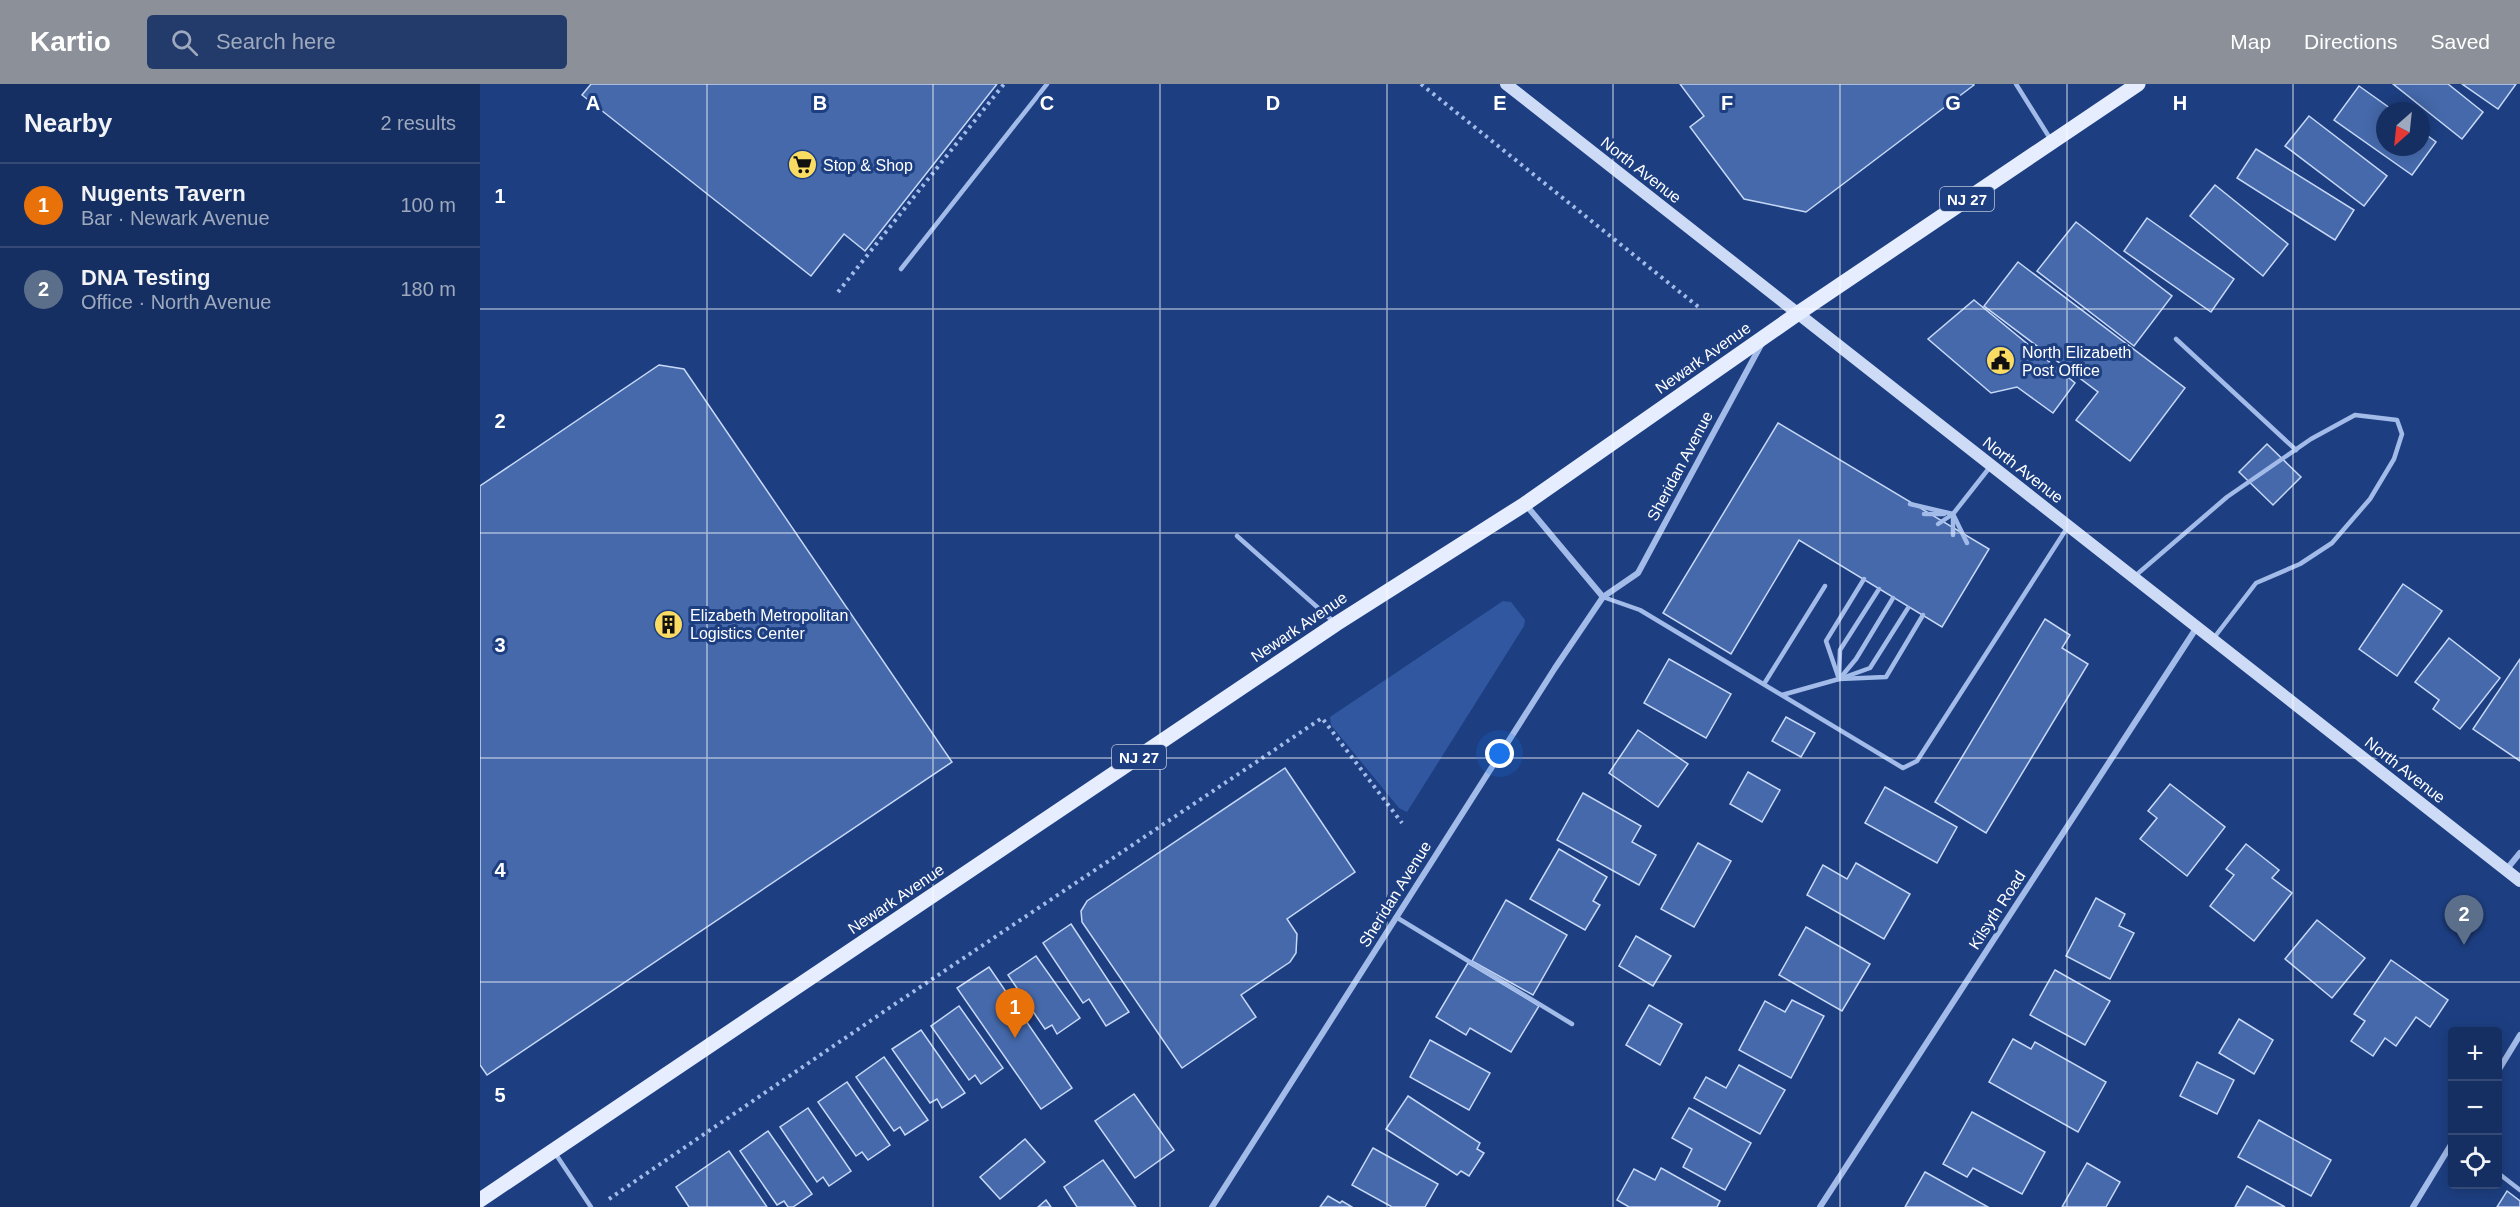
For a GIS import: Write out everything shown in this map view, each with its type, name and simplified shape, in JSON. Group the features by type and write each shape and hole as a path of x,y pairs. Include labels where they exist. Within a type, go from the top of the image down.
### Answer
{"main road":[{"name":"North Avenue","path":"1506,84 2520,881"},
{"name":"Newark Avenue","path":"480,1200 1336,624 1525,504 1797,314 2138,84"}],"street":[{"name":"Sheridan Avenue","path":"1212,1207 1603,597 1638,573 1767,335"},
{"path":"1525,504 1603,597"},
{"name":"Kilsyth Road","path":"1820,1207 2197,627"},
{"path":"2506,870 2520,853"},
{"path":"2502,1064 2520,1035"},
{"path":"2412,1207 2448,1149"}],"lane":[{"path":"901,269 1047,84"},
{"path":"2016,84 2052,141"},
{"path":"2176,339 2296,450"},
{"path":"2133,578 2227,497 2296,450 2355,415 2397,420 2402,434 2394,459 2370,499 2332,543 2300,564 2256,583 2213,639"},
{"path":"1938,524 1953,513 1991,466"},
{"path":"1910,504 1953,513"},
{"path":"1924,514 1953,513"},
{"path":"1953,513 1953,535"},
{"path":"1953,513 1967,543"},
{"path":"1603,597 1640,610 1902,768 1917,761 2068,526"},
{"path":"1237,536 1336,624"},
{"path":"1839,679 1826,641 1864,579"},
{"path":"1764,684 1825,586"},
{"path":"1839,679 1840,650 1879,589"},
{"path":"1839,679 1856,659 1893,598"},
{"path":"1782,695 1870,668 1908,608"},
{"path":"1839,679 1886,676 1923,615"},
{"path":"1396,917 1572,1024"},
{"path":"553,1151 591,1207"},
{"path":"2502,1176 2520,1190"}],"path":[{"path":"838,292 1004,84"},
{"path":"1420,84 1701,309"},
{"path":"608,1200 898,1002 1322,718 1402,823"}],"shaded area":[{"path":"1503,601 1511,602 1525,620 1524,626 1407,812 1399,808 1331,725 1330,717"}],"building":[{"name":"Stop & Shop","path":"591,84 997,84 865,251 844,234 811,276 582,95"},
{"path":"1680,84 1974,85 1806,212 1744,199 1690,127 1704,116"},
{"path":"2393,84 2448,84 2483,112 2462,139 2430,113 2430,102 2416,102"},
{"path":"2462,84 2516,84 2498,109"},
{"path":"2359,86 2381,102 2376,102 2376,150 2334,120"},
{"path":"2309,116 2387,176 2364,206 2285,146"},
{"path":"2430,138 2436,142 2430,150"},
{"path":"2256,149 2354,210 2335,240 2237,178"},
{"path":"2385,156 2426,156 2412,175"},
{"path":"2215,185 2288,244 2263,276 2190,216"},
{"path":"2147,218 2234,279 2211,312 2124,251"},
{"path":"2076,222 2172,296 2134,346 2037,271"},
{"path":"2018,262 2185,388 2130,461 2076,420 2098,392 1984,306"},
{"name":"North Elizabeth Post Office","path":"1974,300 2075,383 2053,413 2017,387 1991,393 1928,339"},
{"name":"Elizabeth Metropolitan Logistics Center","path":"659,365 684,369 952,762 487,1075 480,1065 480,486"},
{"path":"1778,423 1989,549 1942,627 1799,540 1731,654 1663,613"},
{"path":"2267,444 2301,477 2273,505 2239,472"},
{"path":"2403,584 2442,611 2397,676 2359,649"},
{"path":"2045,619 2070,635 2062,648 2088,664 1986,833 1935,802"},
{"path":"2449,638 2500,678 2460,729 2433,709 2439,700 2415,682"},
{"path":"1669,659 1731,694 1706,738 1644,703"},
{"path":"2520,659 2520,761 2473,729"},
{"path":"1786,717 1815,733 1801,757 1772,741"},
{"path":"1638,730 1688,764 1658,807 1609,773"},
{"path":"1285,768 1355,872 1287,919 1297,934 1296,953 1290,962 1241,995 1256,1017 1182,1068 1082,922 1081,911 1087,901"},
{"path":"1748,772 1780,790 1762,822 1730,804"},
{"path":"2170,784 2225,827 2187,876 2140,839 2157,818 2148,811"},
{"path":"1885,787 1957,827 1937,863 1865,823"},
{"path":"1583,793 1641,826 1632,842 1656,855 1639,885 1557,840"},
{"path":"1698,843 1731,861 1694,927 1661,909"},
{"path":"2246,844 2279,870 2272,878 2292,893 2254,941 2210,906 2234,875 2226,869"},
{"path":"1559,849 1607,877 1593,901 1600,905 1585,930 1530,899"},
{"path":"1856,863 1910,894 1884,939 1807,895 1823,865 1847,879"},
{"path":"2096,898 2125,914 2119,926 2134,933 2110,979 2066,956"},
{"path":"1506,900 1567,935 1533,995 1472,961"},
{"path":"2317,920 2365,958 2332,998 2285,959"},
{"path":"1071,924 1129,1012 1106,1026 1089,999 1083,1003 1043,943"},
{"path":"1806,927 1870,964 1842,1011 1779,975"},
{"path":"1636,936 1671,956 1653,986 1619,966"},
{"path":"1036,956 1080,1018 1057,1034 1052,1025 1045,1029 1008,975"},
{"path":"2391,960 2448,1000 2430,1027 2416,1017 2396,1046 2385,1038 2373,1056 2351,1041 2365,1021 2354,1014"},
{"path":"1468,963 1539,1006 1511,1052 1470,1028 1466,1035 1436,1017"},
{"path":"989,967 1072,1088 1041,1109 957,988"},
{"path":"2055,970 2110,1001 2085,1045 2030,1015"},
{"path":"1792,1000 1824,1016 1791,1078 1739,1050 1765,1001 1785,1012"},
{"path":"1649,1005 1682,1024 1660,1065 1626,1045"},
{"path":"959,1006 1003,1068 981,1084 975,1075 969,1080 931,1026"},
{"path":"2239,1019 2273,1040 2254,1074 2219,1053"},
{"path":"921,1030 965,1093 942,1108 937,1099 930,1103 892,1049"},
{"path":"2013,1039 2031,1049 2035,1042 2106,1082 2078,1132 1989,1082"},
{"path":"1430,1040 1490,1073 1469,1110 1410,1077"},
{"path":"884,1057 928,1120 905,1135 900,1127 894,1131 856,1077"},
{"path":"2197,1062 2234,1080 2217,1114 2180,1096"},
{"path":"1739,1065 1785,1090 1760,1134 1694,1098 1706,1077 1726,1088"},
{"path":"847,1082 890,1145 868,1160 862,1152 856,1156 818,1102"},
{"path":"1134,1094 1174,1150 1135,1178 1095,1121"},
{"path":"1408,1096 1480,1143 1477,1149 1484,1153 1469,1176 1461,1171 1457,1175 1386,1129"},
{"path":"808,1108 851,1171 829,1186 823,1177 817,1182 780,1127"},
{"path":"1689,1108 1751,1143 1725,1190 1683,1167 1692,1149 1672,1138"},
{"path":"1972,1112 2045,1152 2022,1194 1973,1168 1967,1177 1943,1164"},
{"path":"2259,1120 2331,1160 2311,1196 2238,1157"},
{"path":"768,1131 812,1194 793,1207 788,1207 784,1201 777,1205 740,1151"},
{"path":"1025,1139 1045,1162 1000,1199 980,1177"},
{"path":"1373,1148 1438,1184 1425,1207 1392,1207 1352,1185"},
{"path":"729,1151 767,1207 689,1207 676,1187"},
{"path":"1103,1160 1136,1207 1077,1207 1064,1187"},
{"path":"2087,1163 2120,1182 2106,1207 2062,1207"},
{"path":"1661,1168 1720,1201 1717,1207 1629,1207 1617,1200 1634,1169 1655,1180"},
{"path":"1925,1172 1988,1207 1905,1207"},
{"path":"2247,1186 2285,1207 2235,1207"},
{"path":"2507,1191 2520,1201 2520,1207 2497,1207"},
{"path":"1328,1196 1340,1203 1342,1201 1352,1207 1320,1207"},
{"path":"1046,1200 1051,1207 1038,1207"}],"place":[{"name":"Stop & Shop","path":"802,165"},
{"name":"North Elizabeth Post Office","path":"2001,361"},
{"name":"Elizabeth Metropolitan Logistics Center","path":"669,624"},
{"name":"DNA Testing","path":"2464,945"},
{"name":"Nugents Tavern","path":"1015,1038"}]}
